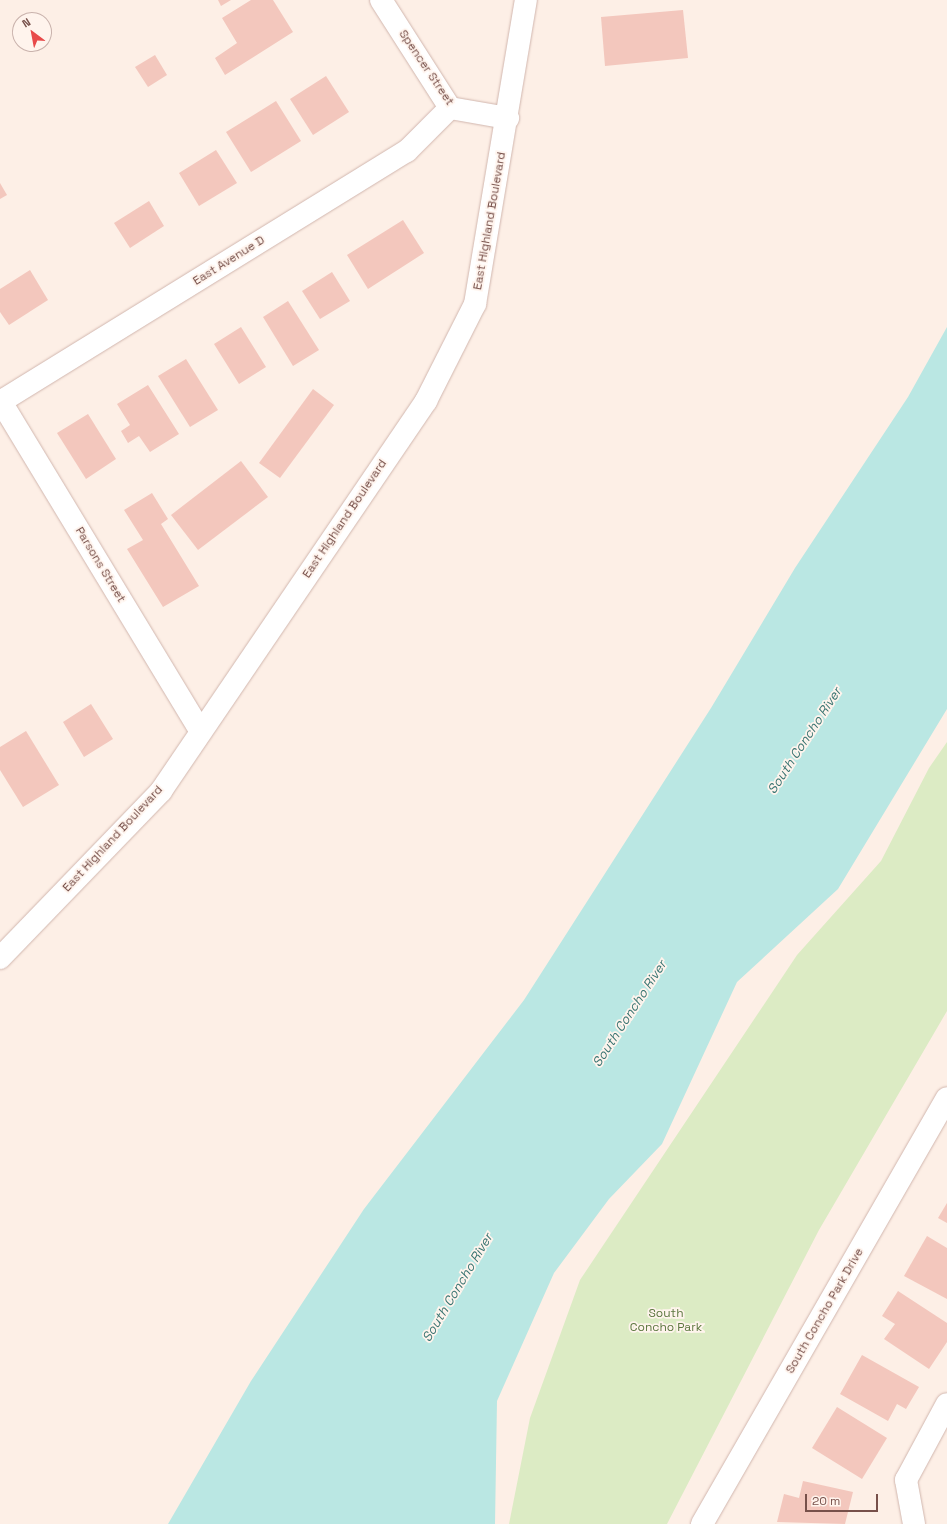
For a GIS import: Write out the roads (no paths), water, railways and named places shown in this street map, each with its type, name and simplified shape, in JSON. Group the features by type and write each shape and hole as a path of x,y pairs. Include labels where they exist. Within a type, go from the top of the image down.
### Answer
{"street":[{"name":"Spencer Street","path":"381,0 450,108 508,118"},
{"name":"East Highland Boulevard","path":"0,958 161,791 200,730 426,400 475,304 508,118 526,0"},
{"name":"East Avenue D","path":"0,402 407,151 450,108"},
{"name":"Parsons Street","path":"0,402 200,730"},
{"name":"South Concho Park Drive","path":"702,1524 947,1098"},
{"path":"914,1524 906,1480 947,1404"}],"water":[{"name":"South Concho River","path":"947,327 947,709 838,889 737,982 662,1144 609,1199 554,1273 497,1401 495,1524 168,1524 251,1381 364,1209 524,1000 711,708 795,568 908,397"}],"park label":[{"name":"South Concho Park","path":"666,1321"}]}
